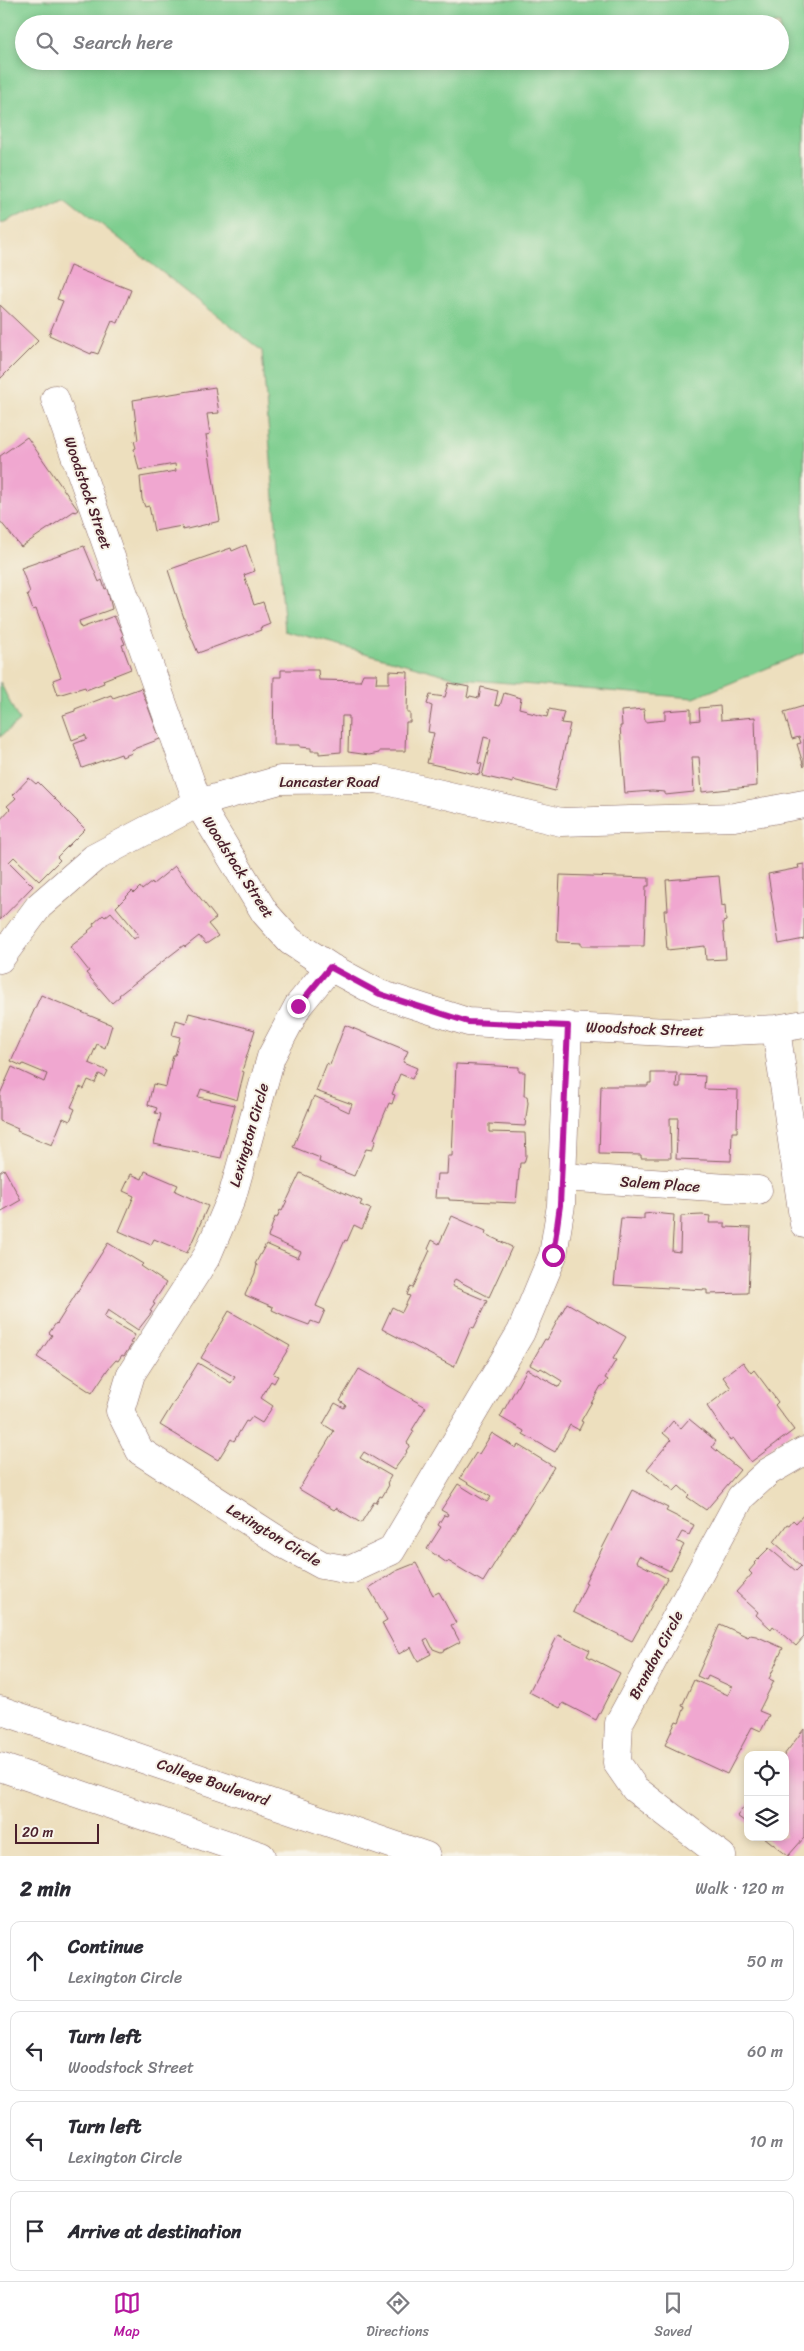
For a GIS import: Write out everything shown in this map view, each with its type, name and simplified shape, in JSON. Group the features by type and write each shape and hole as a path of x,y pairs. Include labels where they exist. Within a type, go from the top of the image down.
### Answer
{"street":[{"name":"Woodstock Street","path":"55,399 198,803 264,913 290,941 330,967 380,994 468,1022 688,1033 776,1029 804,1024"},
{"name":"Lancaster Road","path":"0,959 39,906 94,858 198,803 280,780 377,780 561,822 734,817 804,804"},
{"name":"Lexington Circle","path":"330,967 298,1006 271,1057 232,1197 207,1256 131,1374 120,1411 140,1452 287,1546 322,1565 350,1570 391,1551 521,1332 553,1255 562,1177 568,1026"},
{"path":"776,1029 804,1224"},
{"name":"Salem Place","path":"562,1177 758,1190"},
{"name":"Brandon Circle","path":"722,1856 635,1790 618,1763 619,1723 741,1497 768,1472 804,1451"},
{"name":"College Boulevard","path":"0,1710 426,1856"},
{"path":"0,1767 261,1856"}],"green space":[{"path":"0,0 804,0 804,653 694,698 460,679 285,631 262,351 64,195 0,224"},
{"path":"0,682 19,721 0,737"}],"building":[{"path":"70,266 131,290 118,323 112,321 98,354 92,352 91,354 49,335 63,301 57,299"},
{"path":"0,305 38,341 0,379"},
{"path":"215,387 219,413 207,414 210,434 206,435 220,521 183,530 182,526 154,531 149,506 145,507 142,499 140,477 176,471 175,464 139,470 134,449 136,448 134,441 138,440 133,400"},
{"path":"27,437 78,510 21,547 0,521 0,456"},
{"path":"246,545 255,571 244,575 254,605 263,602 270,624 260,628 261,630 198,653 187,627 168,570 231,548 232,551"},
{"path":"84,546 99,582 102,580 105,589 107,588 112,609 79,621 81,628 114,616 124,636 122,637 125,644 122,645 131,669 103,680 104,683 86,690 85,687 58,695 53,680 61,677 36,609 33,610 27,594 30,592 21,568"},
{"path":"281,670 318,670 319,680 360,681 363,674 377,674 376,683 389,683 389,671 408,672 407,713 410,713 410,722 406,722 405,751 379,751 379,753 369,755 348,752 349,716 342,716 341,752 319,754 319,751 311,751 311,748 300,747 300,745 273,745 274,677 281,677"},
{"path":"449,683 469,687 467,697 469,698 470,696 479,698 481,687 498,691 495,705 500,706 504,693 521,698 519,708 527,710 527,712 547,717 549,709 564,712 561,723 570,724 555,791 513,780 513,783 482,776 491,739 484,737 478,763 482,764 479,775 427,763 434,733 428,732 432,706 427,704 430,695 445,697"},
{"path":"141,688 160,739 131,750 132,753 122,757 121,754 82,768 74,744 87,739 85,735 72,740 63,715 111,695 113,698"},
{"path":"720,706 721,720 755,717 757,786 702,792 699,757 692,757 694,792 665,795 665,792 652,791 625,793 620,726 622,726 621,711 644,709 645,722 665,720 665,711 691,709 691,721 700,720 699,708"},
{"path":"804,706 804,767 797,744 801,743 799,737 792,739 784,712"},
{"path":"29,778 36,784 38,782 85,829 57,857 60,860 39,881 14,857 9,862 33,886 0,920 0,820 10,809 7,806 16,798 13,795"},
{"path":"804,864 804,939 779,944 768,874 799,868 798,865"},
{"path":"175,866 216,918 208,924 218,936 206,944 199,936 185,947 184,945 119,995 112,1003 86,973 89,971 70,947 89,932 94,926 93,924 103,915 105,917 111,912 134,939 139,935 116,907 132,891 134,893 140,887 142,890 152,882 153,884"},
{"path":"560,875 649,878 649,886 646,886 644,946 581,946 581,943 557,942"},
{"path":"719,876 722,906 725,905 726,921 723,922 726,959 706,960 705,946 667,950 664,910 668,910 666,880"},
{"path":"41,995 112,1025 105,1048 97,1044 89,1063 108,1071 105,1077 99,1074 95,1083 88,1080 84,1089 80,1087 71,1107 75,1109 70,1121 63,1118 52,1145 17,1131 18,1129 0,1121 0,1094 12,1067 44,1082 47,1074 11,1061"},
{"path":"189,1013 255,1030 242,1071 244,1072 237,1100 201,1089 198,1097 235,1105 221,1158 154,1144 161,1114 155,1113 157,1108 148,1105 153,1084 166,1087 173,1055 175,1055 180,1037 172,1035 176,1020 186,1023"},
{"path":"345,1025 408,1051 403,1062 417,1068 412,1079 400,1074 392,1094 395,1095 392,1104 389,1103 374,1139 376,1140 372,1150 366,1149 354,1176 319,1162 320,1158 293,1147 314,1096 349,1112 352,1104 316,1091 327,1063 330,1065"},
{"path":"456,1064 519,1067 519,1072 525,1072 524,1096 527,1096 528,1103 525,1126 489,1124 489,1132 525,1133 526,1156 524,1163 520,1163 516,1203 435,1198 437,1174 447,1174 448,1156 452,1156"},
{"path":"651,1073 677,1073 676,1087 680,1087 680,1075 705,1076 704,1089 738,1090 737,1132 732,1132 731,1161 676,1159 678,1118 670,1118 671,1158 641,1158 641,1155 599,1154 601,1086 648,1086 648,1083 651,1083"},
{"path":"4,1169 21,1200 0,1212 0,1172"},
{"path":"145,1171 178,1185 175,1191 208,1206 187,1253 154,1239 151,1245 119,1231 134,1196 123,1191 131,1174 142,1179"},
{"path":"300,1173 362,1201 360,1205 371,1209 362,1229 354,1225 347,1241 345,1240 316,1306 325,1310 319,1324 311,1321 309,1325 272,1310 273,1307 245,1295 255,1273 257,1265 255,1264 266,1244 298,1258 301,1252 268,1237 275,1217 277,1218 280,1210 282,1211"},
{"path":"644,1214 674,1215 672,1251 680,1252 681,1216 710,1216 709,1223 725,1223 725,1227 751,1228 748,1293 707,1294 707,1290 614,1285 621,1218 644,1219"},
{"path":"452,1216 486,1231 485,1234 512,1247 489,1297 455,1279 452,1286 487,1301 474,1328 471,1327 454,1367 382,1329 392,1307 402,1312 410,1296 407,1295 410,1287 413,1288 430,1250 428,1249 432,1240 439,1244"},
{"path":"108,1243 143,1264 141,1266 166,1283 153,1303 155,1304 150,1311 152,1312 138,1330 108,1310 104,1317 135,1335 130,1343 132,1344 124,1356 122,1355 108,1369 92,1393 37,1357 52,1335 49,1333 57,1324"},
{"path":"567,1303 626,1337 613,1359 616,1360 605,1378 608,1380 603,1387 601,1386 581,1421 583,1422 579,1430 570,1425 555,1452 523,1434 524,1431 500,1417 527,1369 559,1387 562,1381 541,1368 539,1370 530,1365 545,1339 547,1340"},
{"path":"229,1311 290,1346 273,1374 278,1376 274,1383 271,1381 261,1398 273,1406 262,1423 252,1417 248,1422 246,1421 234,1441 231,1439 218,1460 160,1425 198,1363 231,1383 235,1377 201,1358"},
{"path":"743,1362 751,1373 754,1370 778,1402 775,1405 794,1430 751,1462 733,1438 730,1440 707,1406 731,1388 723,1377"},
{"path":"359,1369 426,1407 412,1430 414,1431 407,1443 410,1445 407,1452 394,1470 364,1452 360,1458 391,1476 387,1483 389,1485 382,1497 380,1496 376,1503 374,1502 361,1523 336,1508 334,1510 299,1489 334,1431 323,1424 335,1403 344,1408 346,1405 340,1401"},
{"path":"689,1419 716,1441 712,1447 740,1470 706,1510 687,1497 689,1495 679,1486 674,1491 647,1469 671,1440 663,1433 673,1421 681,1428"},
{"path":"492,1433 516,1448 518,1445 554,1467 483,1582 448,1561 447,1563 427,1549 441,1527 438,1525 444,1515 447,1516 448,1514 441,1510 458,1484 487,1502 491,1497 460,1478 476,1453 479,1454"},
{"path":"632,1490 668,1508 666,1511 694,1525 689,1535 682,1532 677,1541 684,1545 670,1571 639,1556 636,1562 667,1578 632,1641 573,1612 587,1583 585,1582"},
{"path":"804,1514 804,1637 796,1646 773,1626 771,1629 756,1615 758,1612 736,1592 752,1574 749,1571 754,1563 769,1548 796,1571 801,1566 774,1542 787,1524 789,1525 793,1520 796,1523"},
{"path":"416,1563 433,1595 439,1592 456,1623 451,1625 460,1642 441,1652 433,1649 428,1639 424,1641 431,1654 418,1661 411,1647 399,1654 382,1623 387,1620 369,1588 396,1571"},
{"path":"720,1624 748,1637 750,1635 756,1636 783,1648 769,1679 774,1681 759,1711 769,1715 761,1731 752,1727 727,1774 665,1745 676,1721 679,1722 685,1707 682,1706 694,1680 728,1695 732,1687 708,1676 706,1680 697,1676"},
{"path":"558,1635 590,1650 587,1656 620,1673 596,1720 563,1703 560,1708 529,1692"},
{"path":"804,1729 804,1838 788,1856 769,1841 789,1841 789,1751 787,1751"},
{"path":"744,1807 744,1821 737,1816"}],"route":[{"path":"298,1006 330,967 380,994 468,1022 568,1026 560,1205 553,1255"}]}
